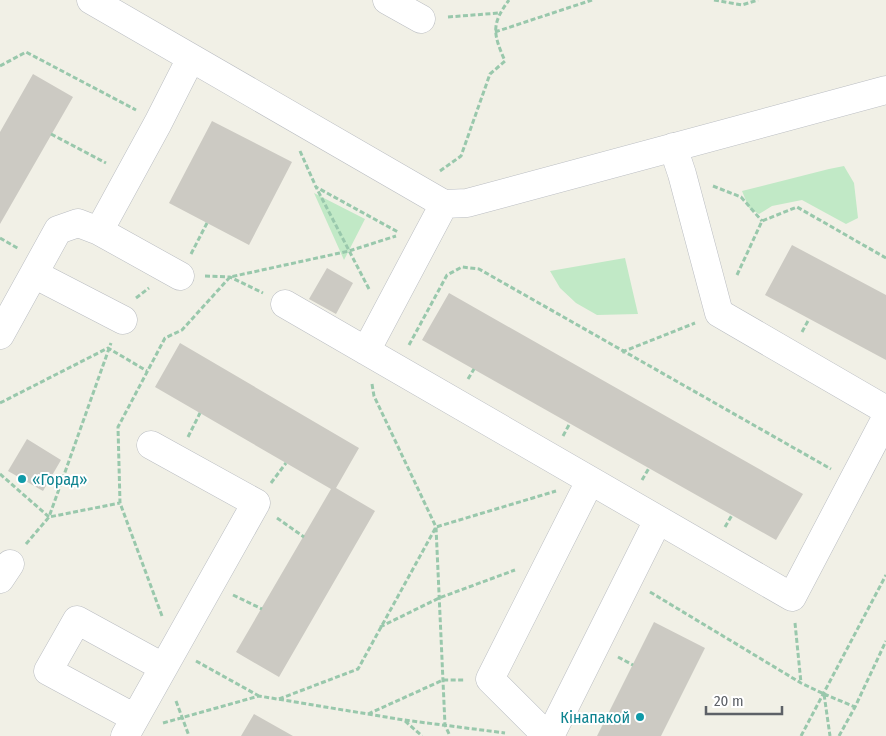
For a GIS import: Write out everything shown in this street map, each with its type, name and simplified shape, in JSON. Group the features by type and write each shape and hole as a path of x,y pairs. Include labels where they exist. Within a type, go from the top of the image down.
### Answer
{"lane":[{"path":"92,0 444,204 467,203 886,90"},
{"path":"387,0 422,19"},
{"path":"99,231 191,58"},
{"path":"673,147 719,313 886,410"},
{"path":"366,351 444,204"},
{"path":"0,335 58,230 78,223 99,231 180,276"},
{"path":"34,274 123,320"},
{"path":"285,304 792,597 886,418"},
{"path":"151,445 256,502 164,667 129,729 48,671 77,620 164,667"},
{"path":"590,481 490,679 548,736 658,520"}],"path":[{"path":"444,168 461,156 490,74 505,61 495,32 499,13 509,0"},
{"path":"495,32 592,0"},
{"path":"714,0 742,5 758,0"},
{"path":"422,19 499,13"},
{"path":"0,66 26,52 158,123"},
{"path":"51,134 129,175"},
{"path":"682,174 741,197 762,221"},
{"path":"348,251 401,234 316,187 348,251 384,316"},
{"path":"622,352 719,313 762,221 797,207 886,258"},
{"path":"180,276 207,224"},
{"path":"396,368 447,275 462,267 479,269 622,352 853,481"},
{"path":"230,277 285,304"},
{"path":"108,348 147,371"},
{"path":"0,403 108,348"},
{"path":"5,571 49,516 108,348"},
{"path":"366,351 374,396 436,526 445,726 450,736"},
{"path":"0,474 49,516"},
{"path":"278,699 358,669 436,526 590,481"},
{"path":"49,516 120,503"},
{"path":"380,627 439,598 553,555"},
{"path":"801,736 886,575"},
{"path":"628,579 802,683 855,707"},
{"path":"795,621 802,683"},
{"path":"839,736 886,641"},
{"path":"367,714 443,680 490,679"},
{"path":"824,694 830,736"},
{"path":"129,729 259,696 404,720 512,734"},
{"path":"404,720 422,736"}],"green space":[{"path":"844,166 854,183 858,218 846,224 802,200 772,206 759,214 749,208 742,191 829,169"},
{"path":"314,193 365,219 344,260"},
{"path":"625,258 638,314 597,315 576,303 560,288 550,271"}],"building":[{"path":"33,74 73,97 0,224 0,132"},
{"path":"212,121 292,162 249,245 169,203"},
{"path":"792,245 886,295 886,360 765,295"},
{"path":"327,268 353,283 336,314 309,299"},
{"path":"449,293 803,494 776,540 422,340"},
{"path":"180,343 359,448 336,488 375,511 279,677 236,652 331,489 155,387"},
{"path":"27,439 61,460 43,491 8,471"},
{"path":"654,622 705,648 661,736 597,736"},
{"path":"254,714 293,736 241,736"}],"place":[{"name":"«Горад»","path":"22,479"},
{"name":"Кінапакой","path":"640,717"}]}
